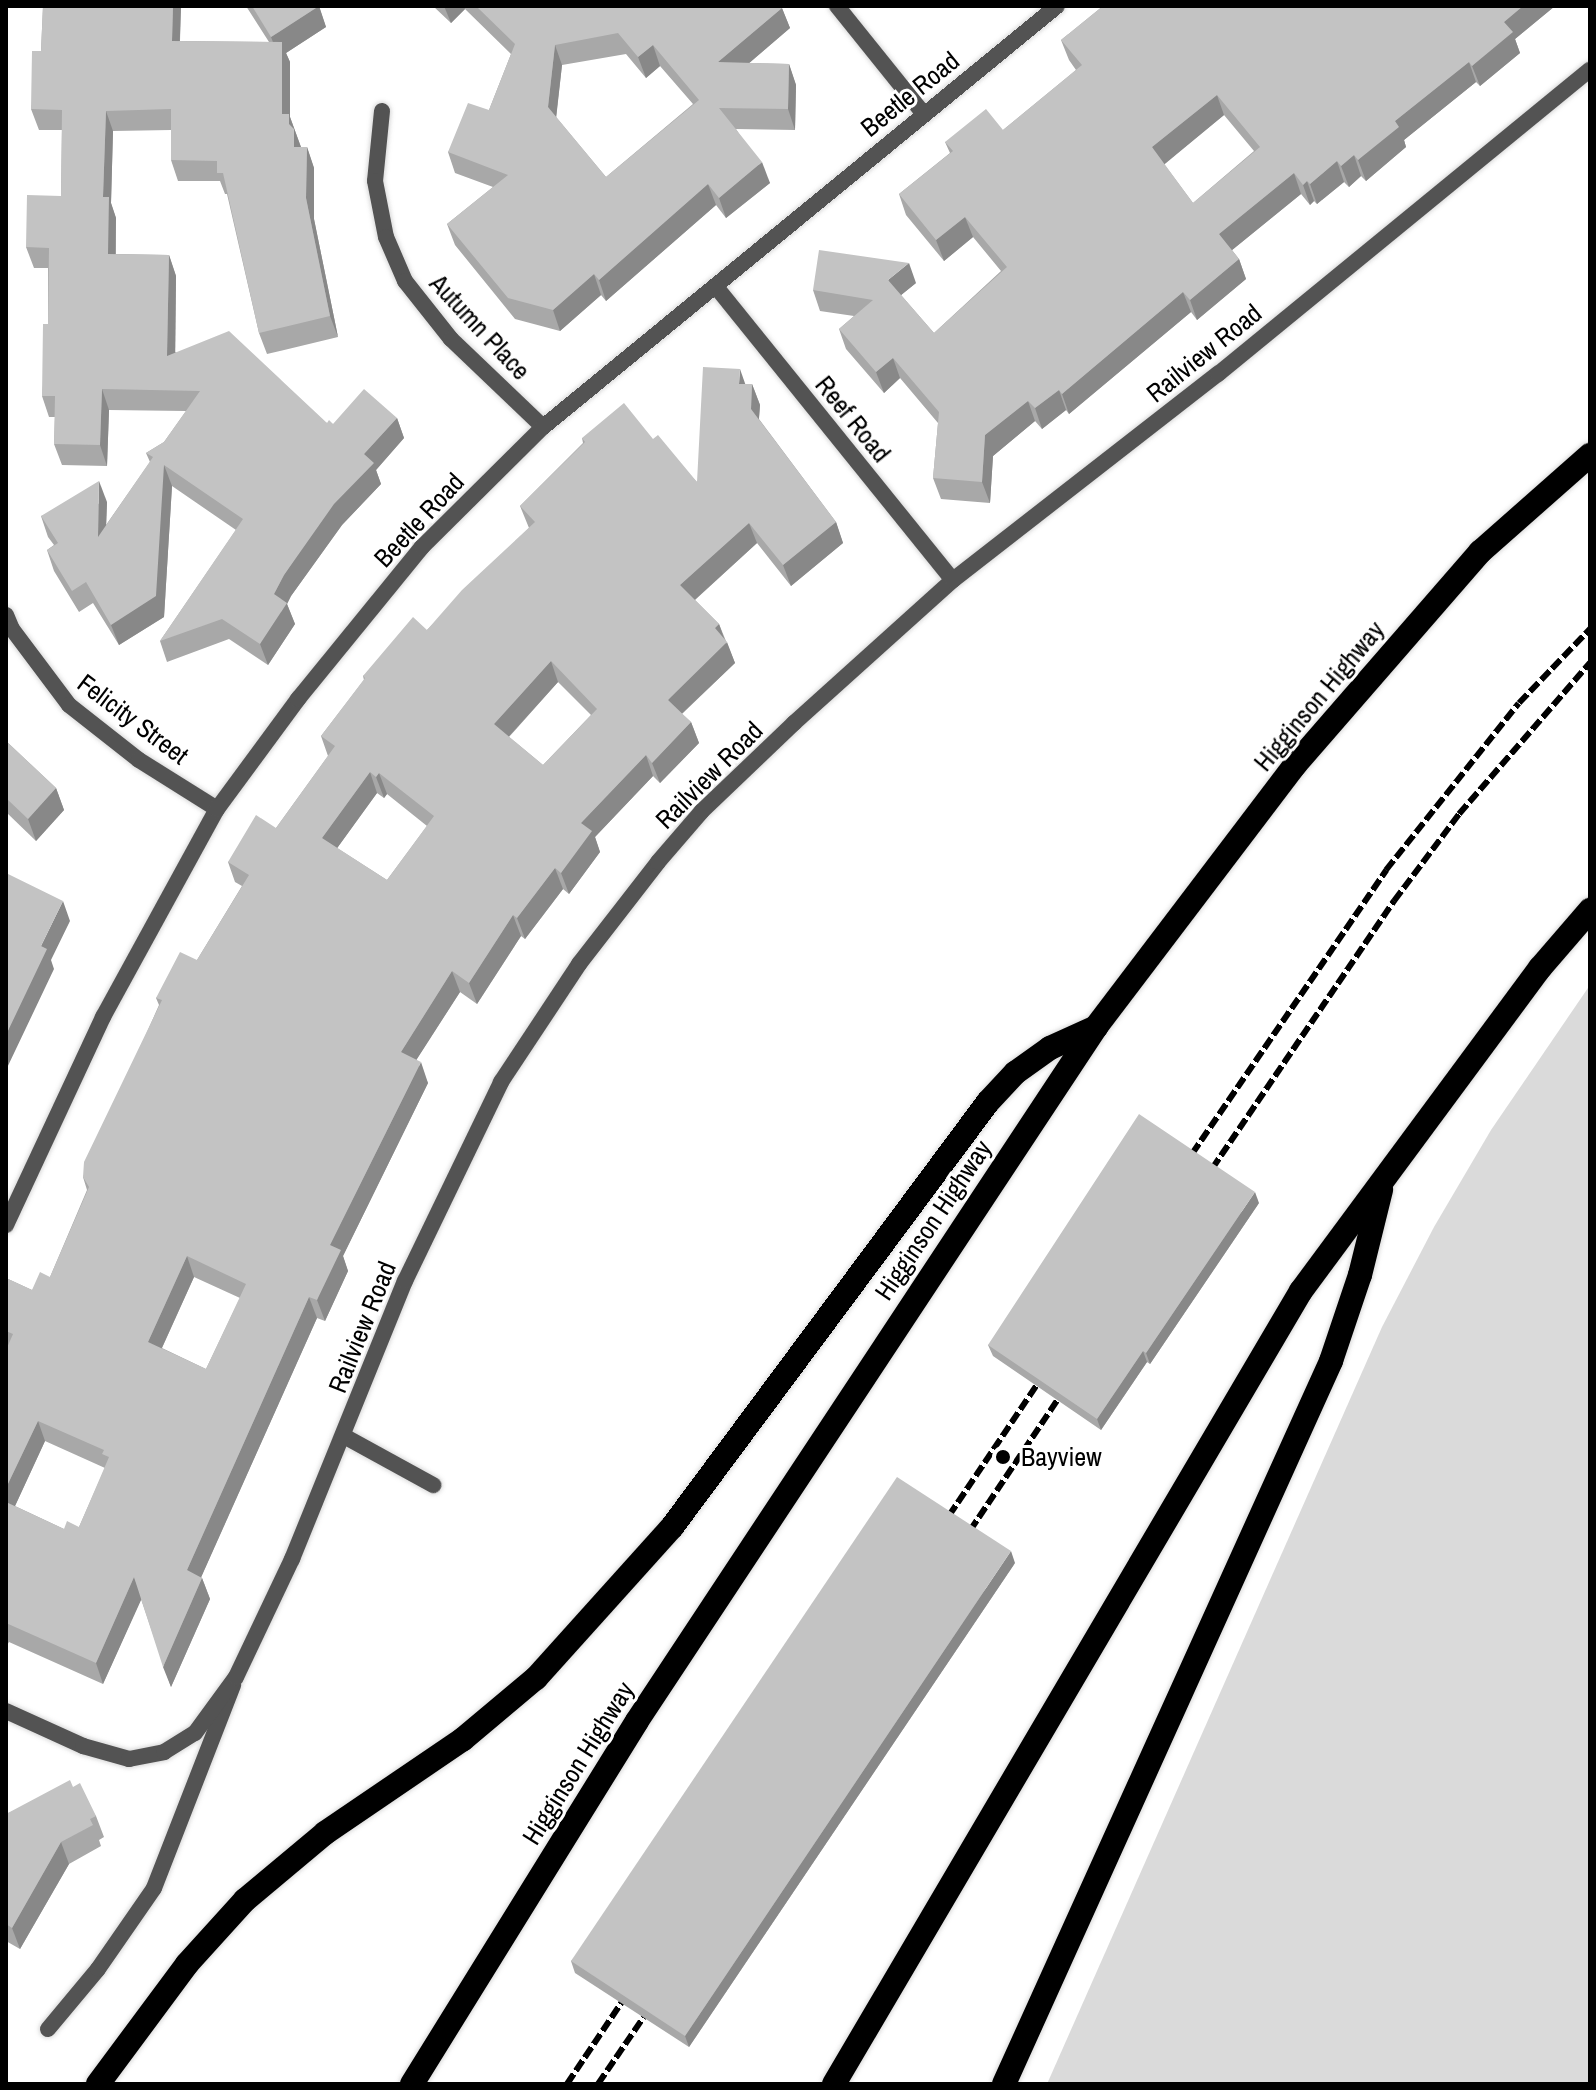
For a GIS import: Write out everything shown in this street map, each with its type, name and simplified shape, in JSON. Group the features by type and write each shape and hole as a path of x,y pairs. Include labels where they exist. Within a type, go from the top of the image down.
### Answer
{"highway":[{"name":"Higginson Highway","path":"412,2084 645,1707 1096,1027 1304,754 1480,552 1590,455"},
{"path":"834,2084 1301,1291 1540,968 1590,910"},
{"path":"98,2084 187,1964 245,1900 325,1833 462,1740 536,1678 672,1527 988,1102 1015,1073 1050,1048 1096,1027"},
{"path":"1004,2084 1331,1361 1360,1275 1385,1176"}],"street":[{"path":"837,6 923,113"},
{"name":"Beetle Road","path":"6,1225 103,1017 217,809 298,699 422,547 543,427 717,288 923,113 1057,6"},
{"name":"Railview Road","path":"6,1711 83,1746 129,1759 164,1752 195,1733 236,1677 344,1436 405,1281 501,1082 579,964 702,811 953,580 1206,384 1590,70"},
{"name":"Autumn Place","path":"382,111 375,181 386,237 405,281 451,339 543,427"},
{"name":"Reef Road","path":"717,288 953,580"},
{"name":"Felicity Street","path":"6,615 12,629 69,705 139,760 217,809"},
{"path":"344,1436 433,1485"},
{"path":"48,2029 98,1969 154,1888 236,1677"}],"shaded area":[{"path":"1590,985 1590,2084 1047,2084 1382,1327 1434,1227 1491,1130"}],"building":[{"path":"43,6 173,6 172,41 282,42 282,114 289,114 289,124 294,129 294,147 307,147 306,198 330,316 259,333 223,173 217,173 217,161 171,160 171,109 106,111 103,197 109,197 108,254 169,255 167,356 229,331 327,423 329,420 333,424 364,389 397,418 364,454 374,463 334,504 284,575 274,594 287,603 260,644 222,619 160,641 243,519 164,465 156,596 111,625 86,582 72,591 47,550 58,543 41,516 99,481 98,537 153,457 146,453 164,442 200,391 102,389 100,445 54,444 55,396 42,396 43,324 48,324 49,248 26,247 27,195 61,196 62,110 31,109 32,51 41,51"},
{"path":"252,6 319,6 271,37"},
{"path":"476,6 781,6 718,62 789,64 788,109 719,108 762,162 719,198 708,184 599,280 594,274 553,310 508,298 447,224 508,175 448,152 468,103 489,110 515,44","holes":["618,33 638,57 653,45 699,100 606,177 548,107 555,45"]},
{"path":"1103,6 1523,6 1504,22 1513,32 1472,66 1469,62 1395,121 1399,127 1358,160 1354,155 1341,166 1337,161 1310,184 1307,181 1303,185 1294,173 1219,234 1239,259 1190,300 1183,292 1062,394 1059,390 1035,408 1028,401 985,435 982,482 933,478 939,412 893,358 876,372 839,329 873,300 813,290 819,250 909,263 888,280 934,333 1007,267 965,217 936,240 899,194 953,151 945,142 986,109 1003,130 1082,65 1061,40","holes":["1217,95 1260,147 1193,203 1152,147"]},
{"path":"703,367 740,369 739,384 752,384 751,409 836,522 783,565 749,523 680,585 719,624 715,628 727,642 668,700 691,722 652,763 646,755 581,823 592,831 561,873 555,868 517,918 513,915 469,983 452,971 401,1052 421,1062 330,1245 341,1250 317,1300 309,1297 187,1570 202,1578 163,1667 134,1577 96,1663 6,1623 6,1502 64,1529 67,1521 79,1527 109,1457 102,1454 104,1450 38,1421 6,1488 6,1350 13,1334 6,1331 6,1278 32,1290 40,1272 50,1277 89,1187 83,1177 84,1162 162,1000 156,998 180,952 197,960 249,875 228,862 256,815 276,828 335,746 321,736 365,678 363,676 413,617 427,630 462,590 535,522 520,506 585,442 582,438 624,403 653,439 658,435 697,482","holes":["551,661 597,709 543,765 494,724","370,772 376,777 379,773 434,816 387,880 322,838","187,1256 246,1284 206,1369 148,1342"]},
{"path":"6,741 56,788 28,819 6,798"},
{"path":"6,873 63,901 41,946 47,949 6,1035"},
{"path":"1139,1114 1255,1192 1146,1353 1143,1351 1097,1419 988,1345"},
{"path":"897,1477 1011,1551 685,2036 571,1961"},
{"path":"70,1780 73,1787 80,1783 96,1816 90,1819 93,1825 61,1842 12,1928 6,1924 6,1814"}],"railway":[{"path":"1183,1167 1386,870 1519,703 1590,629"},
{"path":"1203,1182 1394,901 1459,814 1590,663"},
{"path":"940,1529 1049,1367"},
{"path":"961,1544 1070,1381"},
{"path":"567,2084 634,1984"},
{"path":"598,2084 656,1999"}],"place":[{"name":"Bayview","path":"1003,1457"}]}
